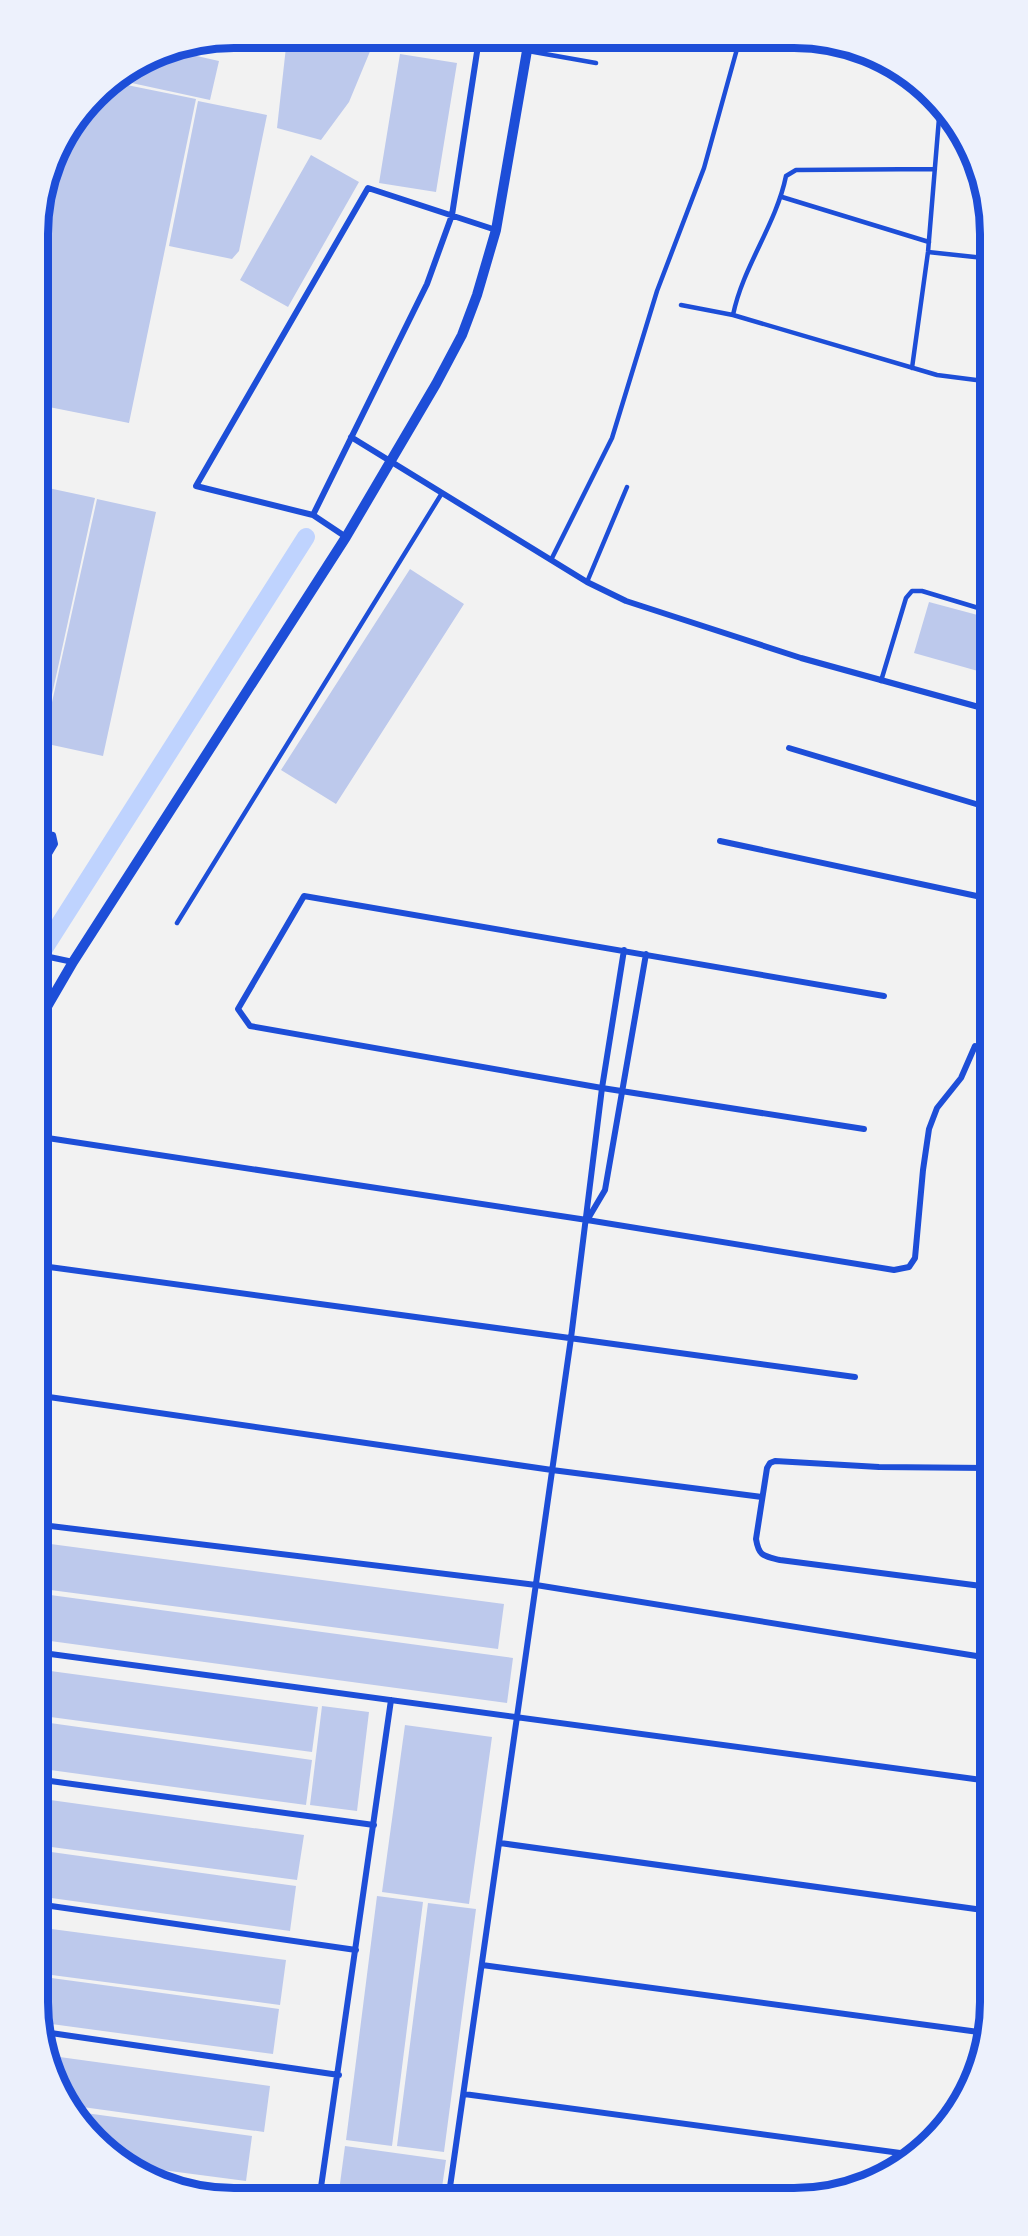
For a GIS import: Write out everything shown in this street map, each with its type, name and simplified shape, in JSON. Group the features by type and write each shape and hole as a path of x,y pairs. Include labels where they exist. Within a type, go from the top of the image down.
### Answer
{"street":[{"path":"313,515 427,284 452,215 478,48"},
{"path":"48,1005 73,962 346,537 436,384 462,335 477,295 496,230 528,48"},
{"path":"346,537 313,515 196,486 368,188 496,230"},
{"path":"351,437 587,582 626,601 881,682 980,707"},
{"path":"789,748 980,805"},
{"path":"48,834 53,835 55,844 48,856"},
{"path":"720,841 980,897"},
{"path":"864,1129 602,1088 250,1026 238,1009 304,896 884,996"},
{"path":"450,2188 571,1338 602,1088 624,950"},
{"path":"587,1220 605,1190 646,954"},
{"path":"48,957 73,962"},
{"path":"48,1138 587,1220 894,1270 909,1267 915,1258 929,1129 937,1108 961,1078 975,1046"},
{"path":"48,1267 855,1377"},
{"path":"48,1397 552,1470 762,1497"},
{"path":"980,1468 879,1467 770,1462 767,1468 756,1539 758,1550 763,1556 980,1586"},
{"path":"48,1526 536,1585 980,1657"},
{"path":"48,1654 980,1780"},
{"path":"322,2188 391,1700"},
{"path":"48,1781 374,1826"},
{"path":"500,1842 980,1910"},
{"path":"48,1906 356,1950"},
{"path":"482,1965 977,2032"},
{"path":"51,2033 339,2075"},
{"path":"464,2094 902,2153"}],"lane":[{"path":"551,560 612,438 657,291 704,168 736,50 739,48"},
{"path":"528,51 596,63"},
{"path":"912,368 928,252 939,120"},
{"path":"733,315 737,293 782,197 786,176 795,170 935,169"},
{"path":"782,197 929,242"},
{"path":"928,252 980,258"},
{"path":"681,305 733,315 937,375 980,380"},
{"path":"587,582 627,487"},
{"path":"177,923 442,493"},
{"path":"881,682 906,598 912,591 922,591 980,608"}],"building":[{"path":"286,48 371,49 349,102 321,140 277,128"},
{"path":"189,54 219,61 210,100 127,82 163,62"},
{"path":"400,54 457,63 436,192 379,183"},
{"path":"124,84 196,99 129,423 48,407 48,222 54,186 62,163 79,131 94,111"},
{"path":"198,101 267,115 239,251 232,259 169,246"},
{"path":"311,155 359,182 288,307 240,280"},
{"path":"48,488 95,498 48,713"},
{"path":"97,499 156,512 103,756 48,744 48,720"},
{"path":"410,569 464,604 336,804 281,770"},
{"path":"929,602 980,616 980,672 914,653"},
{"path":"48,1544 504,1604 498,1649 48,1590"},
{"path":"48,1595 513,1658 507,1703 48,1641"},
{"path":"48,1671 318,1707 312,1752 48,1717"},
{"path":"322,1706 369,1712 357,1811 310,1805"},
{"path":"48,1723 312,1760 306,1805 48,1770"},
{"path":"405,1725 492,1737 469,1904 382,1892"},
{"path":"48,1800 304,1835 297,1880 48,1847"},
{"path":"48,1852 296,1886 290,1931 48,1898"},
{"path":"377,1896 423,1902 392,2146 346,2140"},
{"path":"428,1903 476,1909 444,2152 397,2146"},
{"path":"48,1929 286,1960 280,2005 48,1975"},
{"path":"48,1978 279,2009 273,2054 50,2024"},
{"path":"56,2057 270,2086 264,2132 80,2107 62,2073"},
{"path":"85,2113 252,2136 246,2181 151,2169 111,2142"},
{"path":"345,2146 446,2160 442,2188 339,2188"}],"waterway":[{"path":"48,942 306,537"}]}
